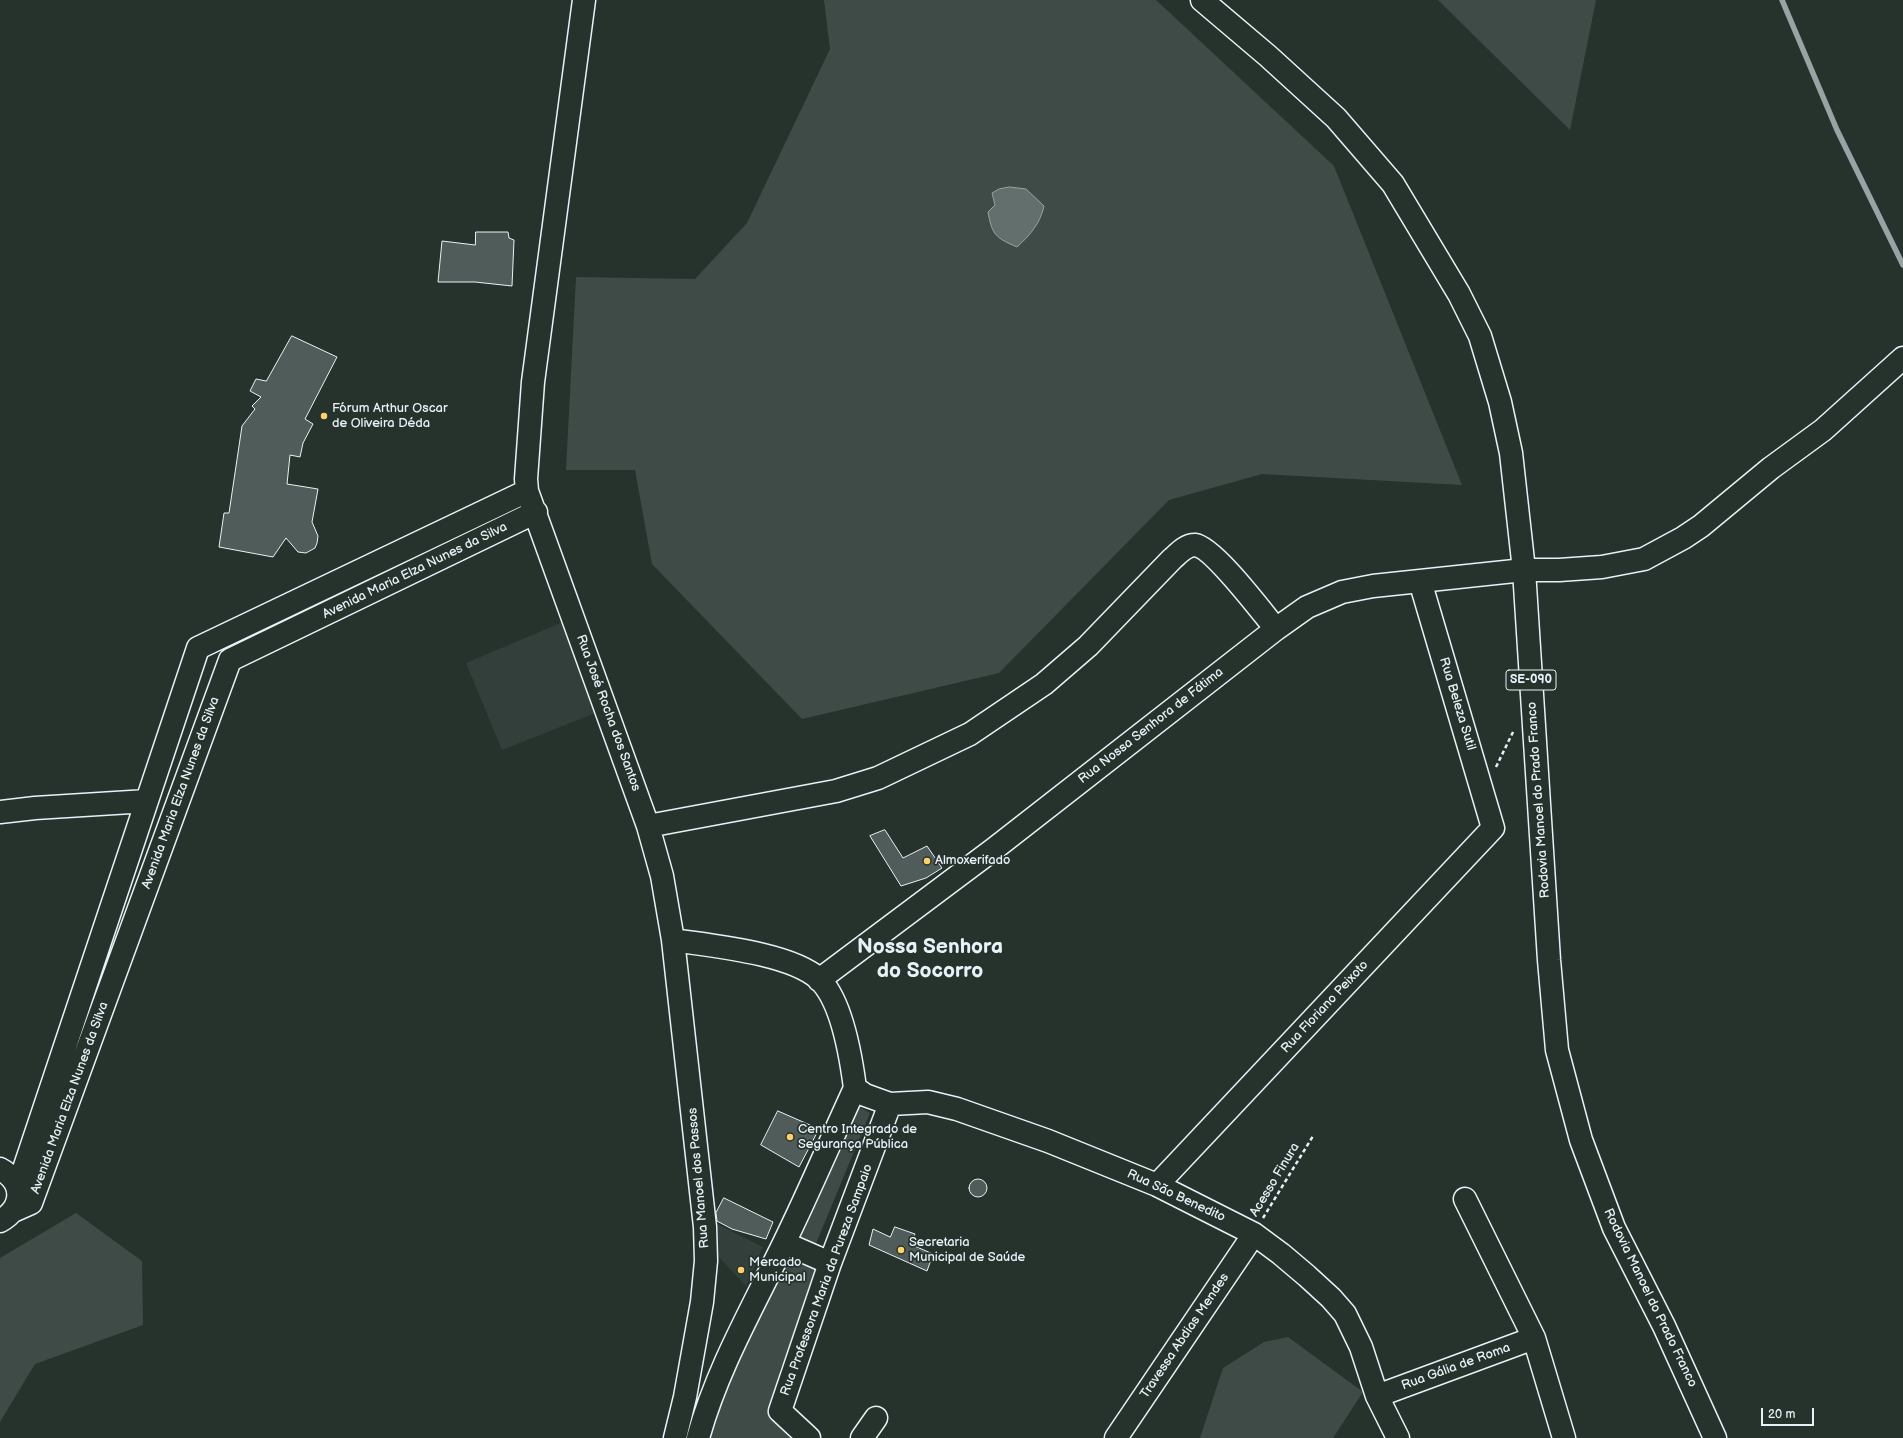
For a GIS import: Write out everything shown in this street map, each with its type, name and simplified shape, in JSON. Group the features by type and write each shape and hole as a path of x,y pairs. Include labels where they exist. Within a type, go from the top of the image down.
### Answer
{"street":[{"path":"527,490 527,467 534,382 584,0"},
{"name":"Rodovia Manoel do Prado Franco","path":"1202,0 1268,56 1336,118 1393,184 1459,294 1480,336 1500,402 1511,453 1524,570 1549,960 1557,1050 1581,1140 1614,1228 1667,1334 1715,1438"},
{"name":"Rua Nossa Senhora de Fátima","path":"819,980 994,849 1276,628 1307,607 1342,592 1373,586 1524,570 1559,570 1602,567 1644,559 1683,538 1771,468 1823,430 1903,358"},
{"name":"Rua José Rocha dos Santos","path":"527,490 648,826 662,876 673,940"},
{"name":"Avenida Maria Elza Nunes da Silva","path":"18,1187 198,648 527,490"},
{"name":"Avenida Maria Elza Nunes da Silva","path":"6,1216 31,1203 230,660 536,512"},
{"path":"648,826 836,791 878,778 970,734 1044,684 1088,646 1172,560 1187,547 1195,545 1203,548 1211,554 1225,568 1276,628"},
{"name":"Rua Beleza Sutil","path":"1420,581 1493,828"},
{"path":"0,812 35,808 147,801"},
{"name":"Rua Floriano Peixoto","path":"1158,1185 1493,828"},
{"path":"673,940 775,958 801,967 819,980 835,1004 850,1049 855,1088 809,1193 724,1366 710,1398 698,1438"},
{"name":"Rua Manoel dos Passos","path":"673,940 700,1174 705,1227 706,1261 702,1302 675,1438"},
{"name":"Rua São Benedito","path":"855,1088 865,1095 890,1104 928,1102 957,1109 1048,1141 1158,1185 1254,1234 1307,1276 1331,1298 1345,1314 1361,1347 1377,1396 1398,1438"},
{"name":"Rua Professora Maria da Pureza Sampaio","path":"809,1438 780,1411 830,1263 890,1104"},
{"name":"Avenida Maria Elza Nunes da Silva","path":"0,1169 14,1179 18,1187 19,1195 17,1204 6,1216"},
{"path":"1464,1199 1534,1338 1564,1438"},
{"name":"Travessa Abdias Mendes","path":"1116,1438 1254,1234"},
{"path":"784,1243 830,1263"},
{"name":"Rua Gália de Roma","path":"1377,1396 1534,1338"},
{"path":"862,1438 876,1418"}],"path":[{"path":"1495,773 1496,766 1516,727 1532,708"},
{"name":"Acesso Finura","path":"1254,1234 1313,1136"}],"shaded area":[{"path":"824,0 1156,0 1334,166 1462,485 1262,474 1169,500 999,673 802,719 652,564 635,470 566,470 576,277 695,279 747,223 830,49"},
{"path":"1438,0 1596,0 1570,130"},
{"path":"1010,187 1026,189 1044,206 1034,229 1017,247 1004,241 996,235 991,226 988,212 995,205 992,193 999,189"},
{"path":"563,622 603,710 502,750 466,663"},
{"path":"856,1105 870,1113 815,1246 797,1239"},
{"path":"76,1213 142,1261 143,1325 35,1364 0,1422 0,1258"},
{"name":"Mercado Municipal","path":"713,1222 763,1247 746,1286 715,1253"},
{"path":"786,1253 821,1267 780,1370 777,1386 805,1438 708,1438 710,1430"},
{"path":"1288,1337 1363,1392 1333,1438 1200,1438 1223,1368 1264,1342"}],"building":[{"path":"476,232 508,232 509,238 514,240 512,286 475,282 438,282 442,241 475,245"},
{"path":"292,336 337,357 305,419 313,424 303,443 300,457 290,455 287,484 318,489 312,522 318,536 317,543 315,548 306,553 298,552 286,538 273,557 219,547 224,513 229,513 242,426 255,409 252,406 261,397 250,391 256,379 266,381"},
{"path":"885,830 903,858 927,846 942,868 926,878 901,886 870,836"},
{"name":"Centro Integrado de Segurança Pública","path":"778,1111 819,1129 799,1167 761,1145"},
{"path":"974,1179 982,1179 987,1184 985,1195 982,1197 974,1197 969,1192 969,1184"},
{"path":"724,1198 773,1222 766,1239 732,1229 717,1221 716,1213"},
{"name":"Secretaria Municipal de Saúde","path":"895,1227 915,1234 910,1244 933,1254 927,1271 869,1245 873,1229 890,1237"}],"waterway":[{"path":"1782,0 1837,130 1903,265"}],"place":[{"name":"Fórum Arthur Oscar de Oliveira Déda","path":"324,416"},
{"name":"Almoxerifado","path":"927,861"},
{"name":"Centro Integrado de Segurança Pública","path":"790,1137"},
{"name":"Secretaria Municipal de Saúde","path":"901,1250"},
{"name":"Mercado Municipal","path":"741,1270"}],"district":[{"name":"Nossa Senhora do Socorro","path":"930,960"}]}
